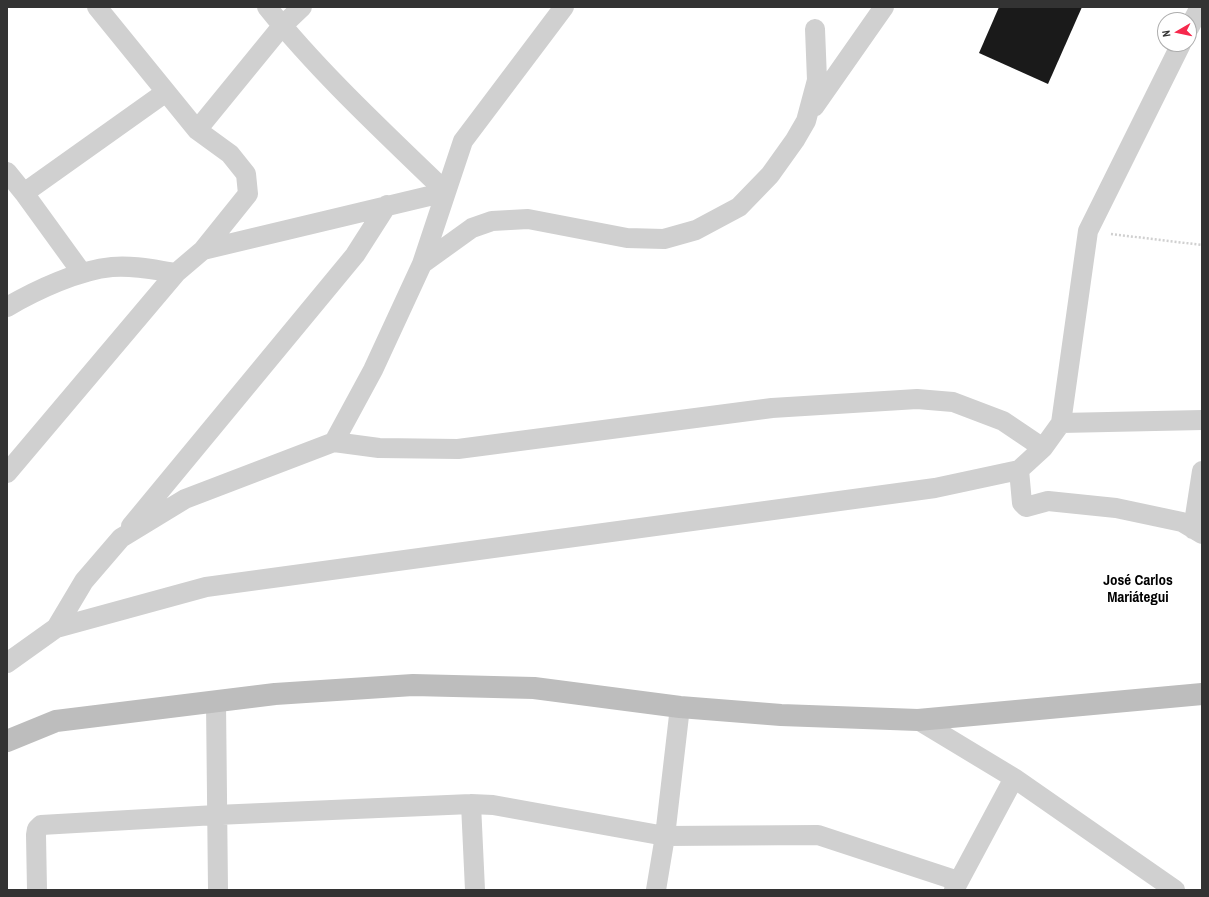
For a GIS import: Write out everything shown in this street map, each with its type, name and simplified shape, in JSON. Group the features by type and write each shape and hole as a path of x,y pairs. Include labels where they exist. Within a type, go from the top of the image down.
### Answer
{"main road":[{"path":"7,741 56,721 275,694 413,685 534,688 680,707 781,715 918,720 1202,694"}],"street":[{"path":"7,473 176,273 203,250 248,194 246,174 230,154 197,130 97,7"},
{"path":"267,7 282,26 357,105 446,192"},
{"path":"197,130 282,26 302,7"},
{"path":"334,442 373,370 422,264 463,140 564,7"},
{"path":"422,264 472,228 492,221 528,219 627,238 664,239 696,230 739,207 770,175 884,7"},
{"path":"806,121 817,80 816,29"},
{"path":"7,663 56,628 206,587 935,488 1019,470 1043,448 1062,423 1088,231 1177,52"},
{"path":"24,193 166,92"},
{"path":"7,172 82,273"},
{"path":"203,250 446,192"},
{"path":"56,628 84,581 355,255 387,205"},
{"path":"7,307 26,296 82,273 112,267 137,267 176,273"},
{"path":"121,538 185,499 334,442 379,448 458,449 772,408 916,399 953,402 1003,421 1043,448"},
{"path":"1062,423 1202,420"},
{"path":"1019,470 1022,503 1026,507 1048,502 1116,508 1182,522 1197,531 1202,471"},
{"path":"216,702 216,815 218,890"},
{"path":"656,890 665,836 680,707"},
{"path":"918,720 1014,778 1175,890"},
{"path":"37,890 36,835 37,829 41,826 216,815 471,804 492,805 665,836 818,835 956,886 1014,778"},
{"path":"471,804 475,890"}],"path":[{"path":"1088,231 1202,245"}],"building":[{"path":"999,7 1082,7 1048,84 979,53"}],"district":[{"name":"José Carlos Mariátegui","path":"1138,590"}]}
